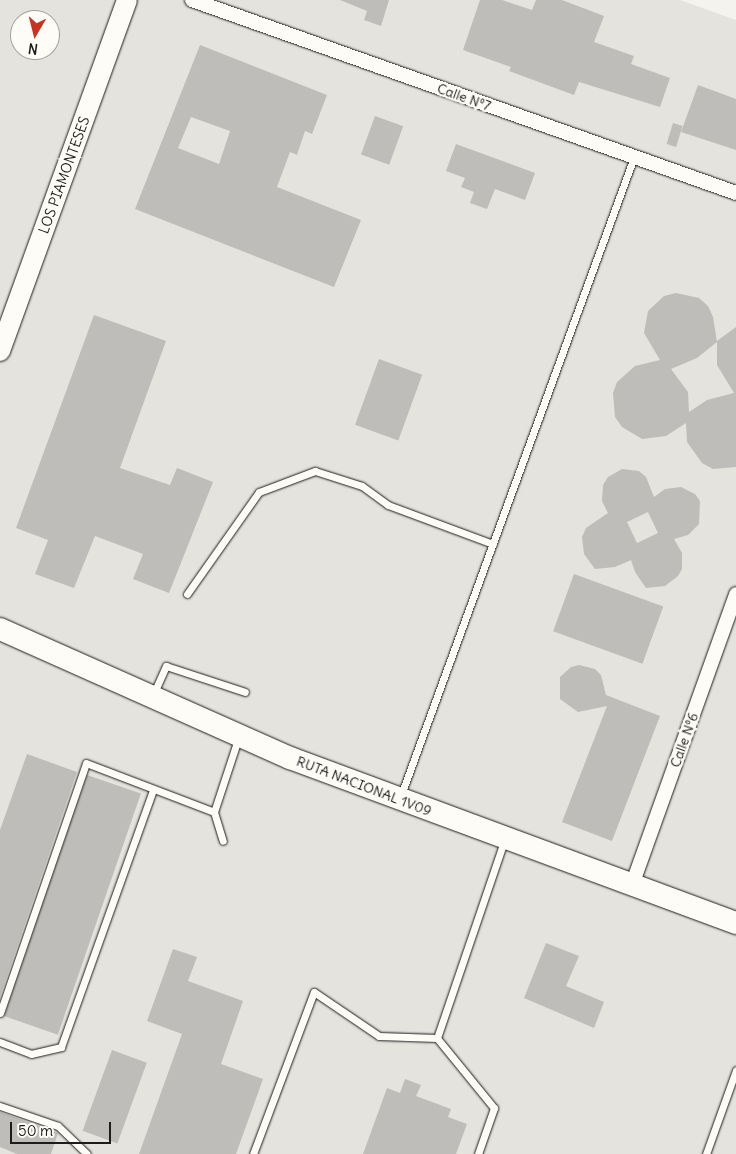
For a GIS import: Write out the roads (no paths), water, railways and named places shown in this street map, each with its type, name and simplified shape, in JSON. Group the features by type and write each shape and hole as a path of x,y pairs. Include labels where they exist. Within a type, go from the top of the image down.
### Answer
{"main road":[{"name":"LOS PIAMONTESES","path":"0,351 127,0"},
{"name":"RUTA NACIONAL 1V09","path":"0,629 240,735 399,800 736,923"}],"street":[{"name":"Calle Nº7","path":"192,0 736,193"},
{"name":"Calle Nº6","path":"632,885 736,594"}],"lane":[{"path":"399,800 634,157"},
{"path":"187,594 259,492 315,471 362,486 388,505 493,544"},
{"path":"153,695 166,666 245,692"},
{"path":"223,841 214,812 240,735"},
{"path":"0,1013 86,763 214,812"},
{"path":"0,1042 31,1054 61,1047 153,790"},
{"path":"438,1038 505,839"},
{"path":"253,1154 314,992 379,1036 438,1038 494,1108 478,1154"},
{"path":"706,1154 736,1070"},
{"path":"0,1106 58,1126 88,1154"}]}
